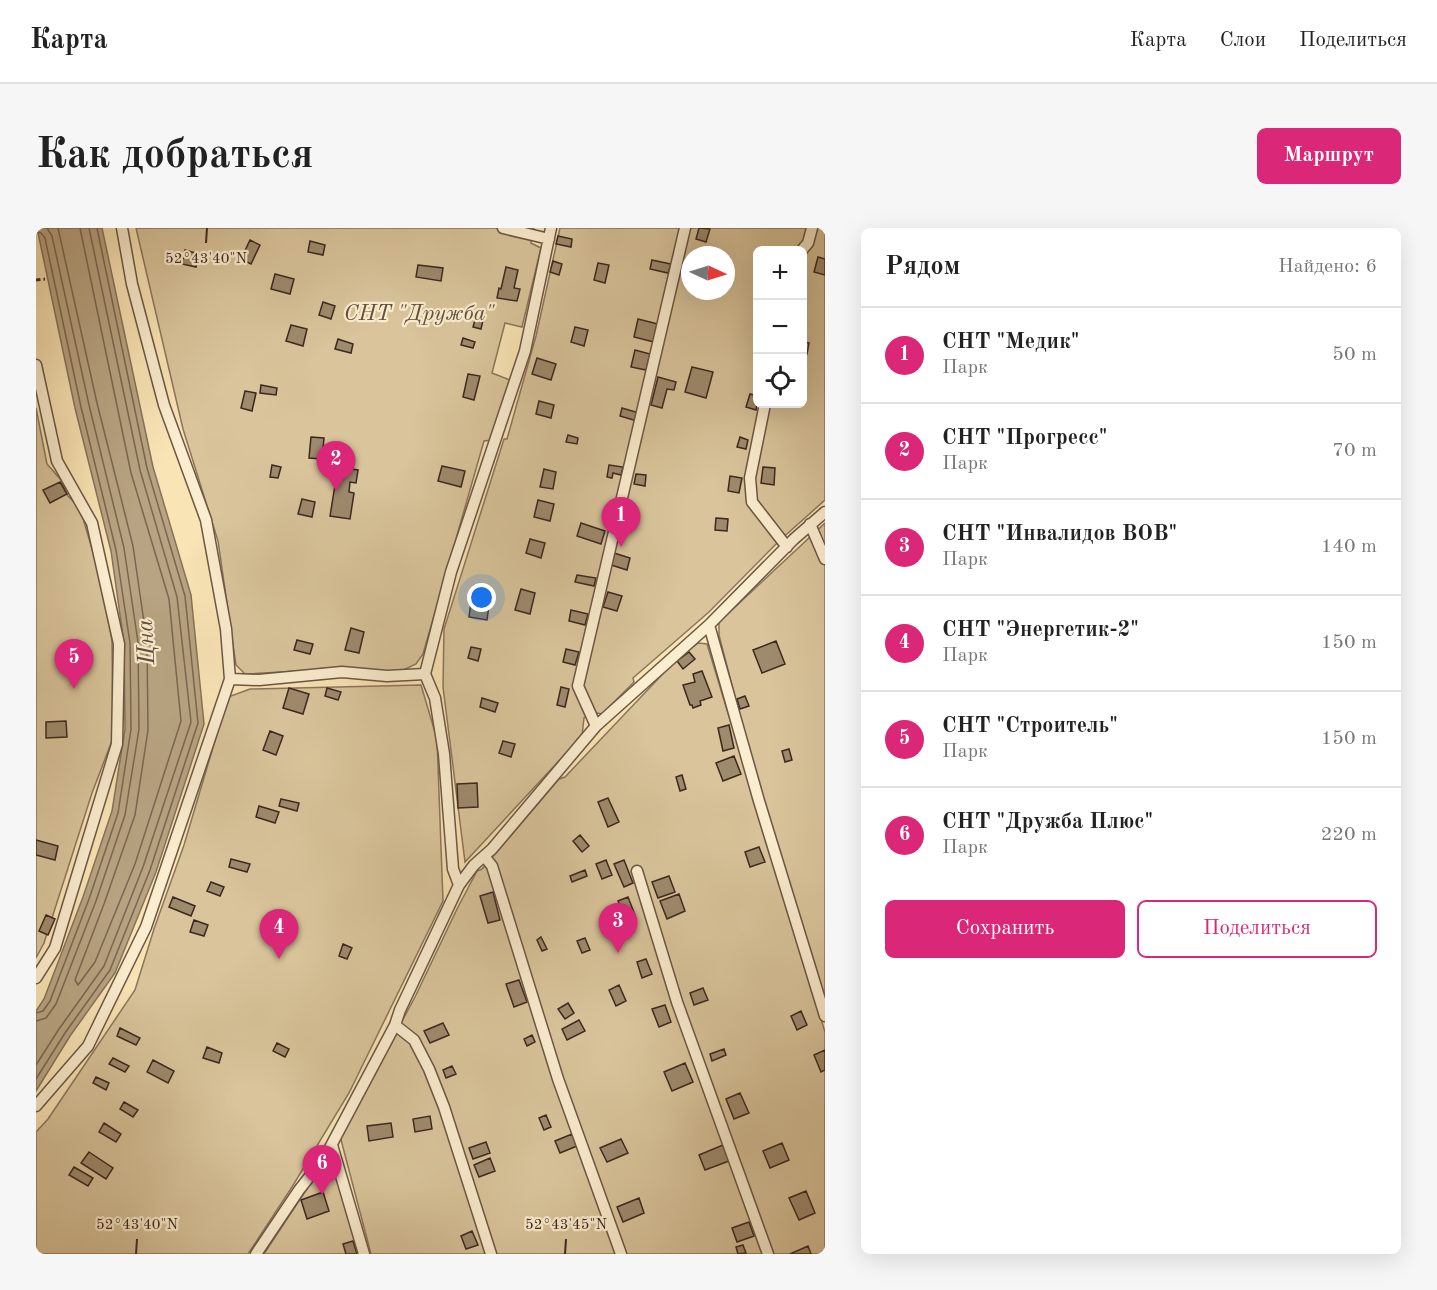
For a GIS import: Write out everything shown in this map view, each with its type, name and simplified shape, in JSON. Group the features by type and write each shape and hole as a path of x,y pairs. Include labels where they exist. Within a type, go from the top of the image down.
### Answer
{"lane":[{"path":"36,1106 88,1046 146,927 230,679 226,629 206,520 164,405 132,284 122,228"},
{"path":"459,885 453,869 444,754 435,698 425,674 451,572 525,351 550,233 503,228"},
{"path":"596,726 578,686 685,228"},
{"path":"805,246 812,228"},
{"path":"36,365 57,461 92,523 119,644 117,744 55,948 36,978"},
{"path":"764,408 750,478 752,502 787,546"},
{"path":"256,1254 332,1145 396,1025 400,1010 459,885 474,865 596,726 709,625 787,546 825,512"},
{"path":"810,524 825,559"},
{"path":"709,625 825,1016"},
{"path":"230,679 259,680 342,672 387,676 425,674"},
{"path":"484,856 492,866 558,1079 621,1254"},
{"path":"637,871 677,1002 768,1254"},
{"path":"396,1025 414,1040 429,1069 444,1107 490,1254"},
{"path":"332,1145 364,1254"}],"path":[{"path":"36,280 45,279"}],"green space":[{"name":"СНТ \"Дружба\"","path":"136,228 534,228 531,243 541,248 522,327 505,323 492,373 510,380 493,440 484,441 423,654 416,664 399,672 336,669 245,674 236,665 218,541 183,429"},
{"path":"560,228 825,228 825,500 778,542 709,612 633,678 634,682 602,714 592,712 584,718 582,736 465,862 443,687 444,629 504,439 507,439 536,336"},
{"path":"36,408 47,464 61,480 68,496 80,508 99,573 112,640 113,738 92,793 44,943 36,958"},
{"path":"825,523 825,1003 746,740 719,635 719,622"},
{"path":"698,643 707,644 825,1032 825,1254 371,1254 340,1136 415,997 477,871 482,869 559,779 565,777 676,660"},
{"path":"421,685 437,739 443,901 349,1093 248,1254 36,1254 36,1132 48,1119 135,990 184,845 228,697 250,689"},
{"path":"326,1170 336,1177 360,1254 264,1254 318,1172"}],"water":[{"name":"Цна","path":"37,228 102,228 153,467 191,595 204,724 156,872 115,973 70,1036 36,1091 36,1011 44,999 83,897 112,811 125,729 124,643 111,551 75,408"}],"building":[{"path":"699,228 710,229 706,242 696,239"},
{"path":"558,236 572,239 571,247 556,244"},
{"path":"250,240 260,245 251,264 241,259"},
{"path":"310,241 325,245 323,255 308,252"},
{"path":"185,250 199,254 196,267 182,264"},
{"path":"818,257 825,259 825,275 814,272"},
{"path":"652,260 671,264 668,273 650,269"},
{"path":"553,261 562,264 559,275 550,272"},
{"path":"598,263 609,265 605,283 594,280"},
{"path":"418,265 443,268 441,281 416,277"},
{"path":"506,267 518,270 514,288 520,289 517,301 497,298"},
{"path":"275,274 294,279 290,294 271,289"},
{"path":"323,302 335,306 331,319 319,315"},
{"path":"477,313 484,315 481,329 473,327"},
{"path":"638,319 658,324 654,342 634,337"},
{"path":"291,325 307,329 303,346 286,341"},
{"path":"575,327 588,330 584,346 571,342"},
{"path":"463,338 475,342 473,348 461,345"},
{"path":"338,339 353,344 351,353 335,349"},
{"path":"635,350 650,354 646,370 631,367"},
{"path":"537,358 556,364 551,380 532,374"},
{"path":"692,367 713,372 706,398 685,392"},
{"path":"468,374 480,376 474,400 463,397"},
{"path":"658,377 676,382 674,390 667,389 662,408 651,405"},
{"path":"261,385 277,388 276,395 260,393"},
{"path":"245,391 256,393 252,411 241,408"},
{"path":"750,394 753,395 753,408 756,408 756,410 746,407"},
{"path":"539,401 554,405 551,418 536,414"},
{"path":"622,408 639,413 637,421 620,416"},
{"path":"568,435 578,438 577,444 566,442"},
{"path":"311,437 324,438 322,459 309,458"},
{"path":"740,437 748,440 746,449 737,447"},
{"path":"272,465 281,467 278,478 270,477"},
{"path":"609,465 623,467 621,475 613,473 612,478 607,477"},
{"path":"442,466 465,471 461,487 438,481"},
{"path":"338,467 358,470 356,483 350,482 349,492 354,493 350,519 330,516"},
{"path":"763,467 775,468 774,485 761,483"},
{"path":"544,469 556,472 553,489 540,487"},
{"path":"636,474 646,475 645,486 634,484"},
{"path":"730,476 742,478 739,493 728,491"},
{"path":"60,482 67,494 50,503 43,490"},
{"path":"302,499 315,502 312,517 298,514"},
{"path":"538,500 554,504 550,521 534,517"},
{"path":"716,518 728,519 727,531 715,530"},
{"path":"581,523 605,531 601,544 577,536"},
{"path":"530,539 545,543 541,558 526,553"},
{"path":"614,553 630,558 627,570 611,565"},
{"path":"577,575 596,578 594,586 575,582"},
{"path":"521,589 535,593 530,614 515,610"},
{"path":"608,592 622,596 617,611 603,607"},
{"path":"471,602 489,605 487,620 469,617"},
{"path":"571,610 588,614 585,625 569,621"},
{"path":"351,628 364,632 359,653 345,650"},
{"path":"297,640 313,644 310,654 294,650"},
{"path":"776,641 785,664 762,673 753,650"},
{"path":"471,647 481,649 478,661 468,658"},
{"path":"566,649 579,652 575,665 563,662"},
{"path":"689,652 695,659 683,669 677,661"},
{"path":"702,671 712,697 700,701 701,705 693,708 683,685 695,682 693,674"},
{"path":"561,687 569,689 565,707 557,705"},
{"path":"289,688 309,694 303,714 283,708"},
{"path":"327,688 341,692 338,700 325,696"},
{"path":"745,696 749,706 740,709 737,699"},
{"path":"482,698 498,703 495,712 480,707"},
{"path":"66,721 67,737 46,738 46,722"},
{"path":"729,725 734,748 723,751 718,728"},
{"path":"270,731 283,736 276,755 263,750"},
{"path":"503,741 515,744 511,757 499,753"},
{"path":"789,749 792,760 785,762 782,751"},
{"path":"734,756 741,774 723,781 716,763"},
{"path":"682,775 686,789 680,791 676,777"},
{"path":"477,783 478,807 458,808 457,784"},
{"path":"608,798 619,822 608,827 598,802"},
{"path":"281,799 299,803 297,811 279,806"},
{"path":"259,806 279,812 275,823 256,817"},
{"path":"580,835 589,846 582,852 573,841"},
{"path":"36,840 58,846 55,860 36,855"},
{"path":"759,847 765,862 750,867 745,852"},
{"path":"231,859 250,864 247,872 229,867"},
{"path":"606,860 612,875 602,879 596,864"},
{"path":"624,860 633,883 624,887 614,864"},
{"path":"585,870 587,876 572,882 570,876"},
{"path":"669,876 675,892 658,898 652,882"},
{"path":"211,882 224,887 220,896 207,891"},
{"path":"493,892 500,920 488,923 480,896"},
{"path":"679,894 685,911 667,919 660,901"},
{"path":"173,897 195,906 191,916 169,907"},
{"path":"628,897 635,915 625,918 618,901"},
{"path":"46,915 55,919 48,935 39,931"},
{"path":"194,920 208,925 204,936 190,932"},
{"path":"541,937 547,949 542,951 537,940"},
{"path":"585,938 590,950 582,953 577,941"},
{"path":"343,944 352,948 347,959 339,956"},
{"path":"646,959 652,974 642,978 637,962"},
{"path":"519,980 527,1002 514,1007 506,984"},
{"path":"619,985 626,1001 616,1006 609,990"},
{"path":"703,988 708,1000 694,1005 690,993"},
{"path":"568,1003 574,1013 565,1019 558,1009"},
{"path":"665,1005 671,1022 659,1027 652,1009"},
{"path":"801,1011 807,1025 797,1030 791,1016"},
{"path":"579,1020 585,1031 567,1040 562,1029"},
{"path":"443,1023 449,1035 430,1043 424,1031"},
{"path":"120,1028 140,1038 136,1045 117,1036"},
{"path":"532,1035 535,1042 527,1046 524,1039"},
{"path":"277,1043 289,1049 285,1057 273,1051"},
{"path":"207,1047 222,1053 219,1063 203,1058"},
{"path":"724,1049 726,1055 712,1061 710,1054"},
{"path":"825,1050 825,1070 821,1072 814,1055"},
{"path":"113,1058 129,1066 125,1072 109,1064"},
{"path":"153,1060 174,1071 168,1083 147,1072"},
{"path":"685,1063 693,1082 672,1091 664,1072"},
{"path":"452,1066 456,1074 446,1078 443,1070"},
{"path":"96,1077 109,1083 106,1090 93,1083"},
{"path":"740,1093 749,1113 734,1119 726,1099"},
{"path":"124,1102 138,1110 133,1117 120,1109"},
{"path":"546,1115 551,1127 544,1130 539,1118"},
{"path":"430,1116 432,1129 415,1132 413,1119"},
{"path":"104,1123 121,1134 116,1142 99,1132"},
{"path":"391,1123 393,1137 369,1141 367,1126"},
{"path":"572,1134 577,1146 560,1153 555,1141"},
{"path":"621,1139 628,1153 607,1162 600,1148"},
{"path":"486,1142 490,1153 473,1159 469,1148"},
{"path":"782,1143 789,1160 770,1168 763,1151"},
{"path":"723,1145 729,1161 705,1170 699,1155"},
{"path":"89,1152 113,1168 106,1179 81,1163"},
{"path":"490,1158 495,1171 479,1177 474,1165"},
{"path":"74,1167 93,1178 88,1186 69,1175"},
{"path":"806,1191 815,1213 799,1220 789,1198"},
{"path":"323,1192 329,1211 307,1219 301,1200"},
{"path":"639,1198 644,1213 623,1222 617,1207"},
{"path":"749,1222 754,1236 737,1242 732,1228"},
{"path":"472,1231 478,1245 466,1249 461,1236"},
{"path":"353,1241 357,1254 346,1254 343,1244"},
{"path":"743,1245 746,1253 738,1254 736,1247"},
{"path":"808,1246 811,1254 790,1254"}],"place":[{"name":"СНТ \"Прогресс\"","path":"336,491"},
{"name":"СНТ \"Медик\"","path":"621,547"},
{"name":"СНТ \"Строитель\"","path":"74,689"},
{"name":"СНТ \"Инвалидов ВОВ\"","path":"618,953"},
{"name":"СНТ \"Энергетик-2\"","path":"279,959"},
{"name":"СНТ \"Дружба Плюс\"","path":"322,1195"}]}
